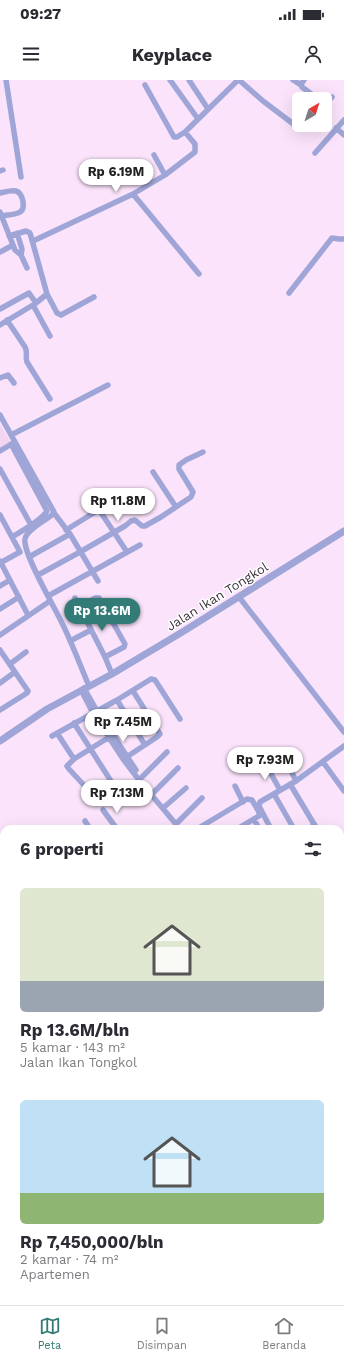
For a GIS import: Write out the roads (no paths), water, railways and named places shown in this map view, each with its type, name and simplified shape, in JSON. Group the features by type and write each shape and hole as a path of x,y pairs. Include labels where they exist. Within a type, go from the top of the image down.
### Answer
{"street":[{"path":"6,80 21,177"},
{"path":"170,80 198,119"},
{"path":"189,80 208,109"},
{"path":"145,85 174,137 177,138 239,80 263,101 292,123"},
{"path":"293,80 302,83 311,92"},
{"path":"315,154 344,120"},
{"path":"336,128 344,135"},
{"path":"33,241 133,194 165,175 195,152 195,144 185,132"},
{"path":"154,155 165,175"},
{"path":"0,193 15,191 21,196 24,207 19,213 0,214 15,250 21,255 27,268"},
{"path":"133,194 199,274"},
{"path":"9,236 26,231 29,232 33,241 47,294 57,313 61,315 94,297"},
{"path":"17,234 22,249 21,255"},
{"path":"289,293 332,238 344,239"},
{"path":"0,252 13,245"},
{"path":"0,309 28,293 50,336"},
{"path":"0,325 47,294"},
{"path":"7,320 27,350 27,362 50,399"},
{"path":"0,378 8,375 14,383"},
{"path":"11,435 108,385"},
{"path":"0,416 11,435 13,443 47,511 31,525 12,537"},
{"path":"0,451 13,443"},
{"path":"13,443 54,513 68,532 98,581"},
{"path":"38,575 135,520 142,526 145,526 176,507 193,494 179,469 179,465 203,452"},
{"path":"0,469 31,525"},
{"path":"153,472 176,507"},
{"path":"94,502 127,552"},
{"path":"29,557 100,509"},
{"path":"54,513 26,535 24,542 29,557 70,641 84,688 95,712 140,781 177,825"},
{"path":"0,515 20,552 0,562 28,615"},
{"name":"Jalan Ikan Tongkol","path":"1,739 47,709 112,674 239,597 344,531"},
{"path":"0,636 49,599 92,571 140,545"},
{"path":"0,586 10,580"},
{"path":"0,609 19,597"},
{"path":"239,597 344,732"},
{"path":"75,598 105,656 112,674"},
{"path":"80,607 95,598 99,598 125,644 124,647 105,656"},
{"path":"70,641 91,630"},
{"path":"0,650 28,692 0,710"},
{"path":"10,664 26,652"},
{"path":"0,683 15,672"},
{"path":"74,759 54,735 151,679 153,679 180,719"},
{"path":"125,758 157,737 160,732 133,690"},
{"path":"117,700 145,745"},
{"path":"74,723 116,789"},
{"path":"92,795 67,768 74,759 91,750 111,736"},
{"path":"270,825 258,804 261,800 296,781 344,746"},
{"path":"140,781 167,752"},
{"path":"282,754 296,781"},
{"path":"323,762 344,791"},
{"path":"265,763 280,790"},
{"path":"152,794 178,768"},
{"path":"290,784 315,825"},
{"path":"235,786 243,802"},
{"path":"163,808 186,788"},
{"path":"274,794 292,825"},
{"path":"179,825 202,798"},
{"path":"204,825 250,799 255,804 259,814 254,819 243,825"},
{"path":"104,810 114,825"},
{"path":"254,819 257,825"},
{"path":"84,820 87,825"}]}
